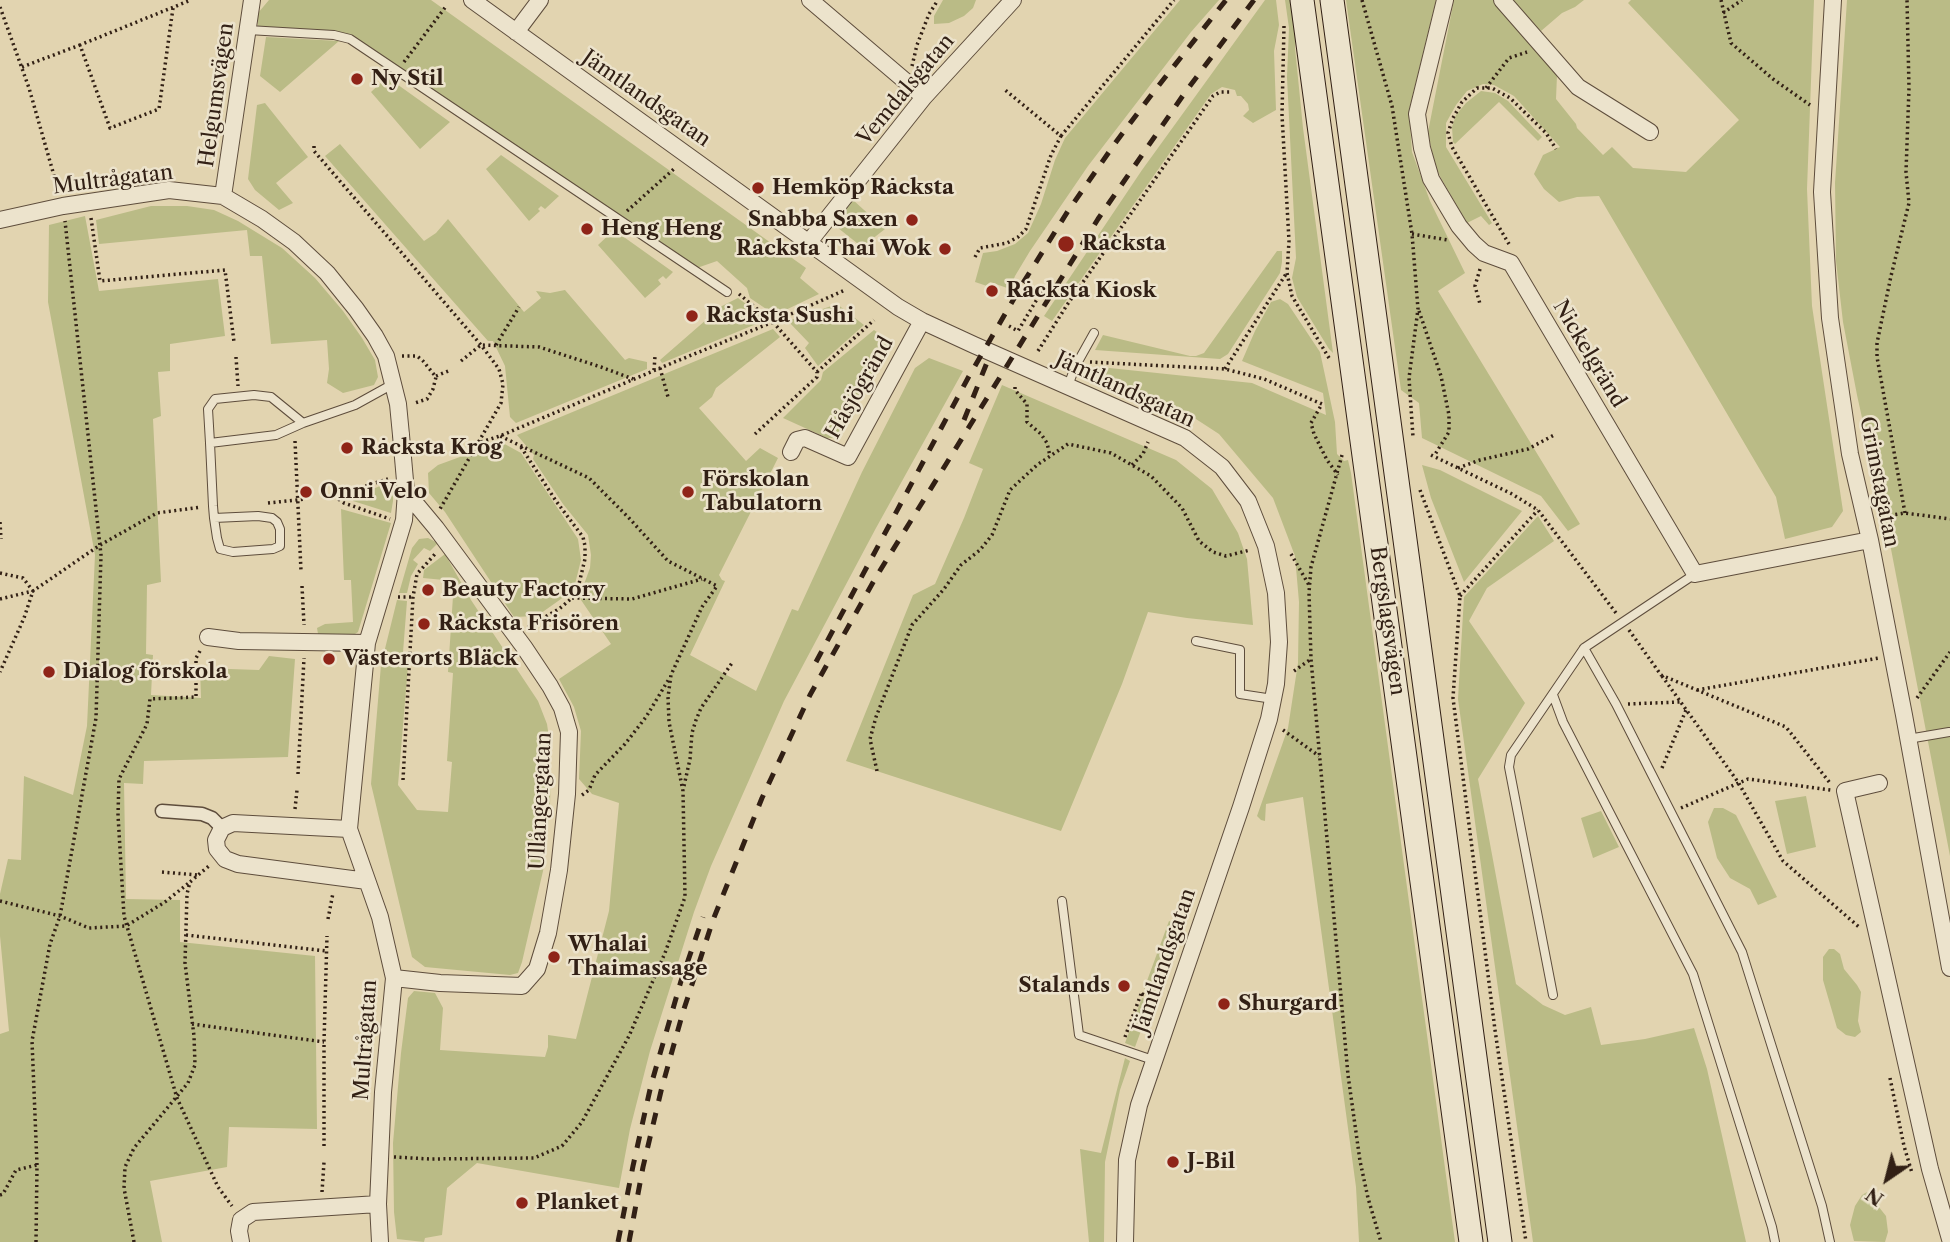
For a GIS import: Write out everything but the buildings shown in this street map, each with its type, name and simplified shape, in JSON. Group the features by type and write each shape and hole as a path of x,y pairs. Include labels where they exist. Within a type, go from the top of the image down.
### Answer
{"main road":[{"name":"Bergslagsvägen","path":"1302,0 1471,1242"},
{"name":"Bergslagsvägen","path":"1332,0 1500,1242"}],"street":[{"name":"Helgumsvägen","path":"223,196 252,0"},
{"name":"Jämtlandsgatan","path":"472,0 862,281 922,321 1185,439 1222,467 1248,501 1266,545 1276,593 1279,642 1273,699 1241,807 1139,1104 1127,1160 1125,1242"},
{"path":"516,32 540,0"},
{"path":"810,0 924,97"},
{"name":"Vemdalsgatan","path":"809,242 924,97 1013,0"},
{"path":"1445,0 1417,114 1422,148 1431,179 1459,226 1479,248 1511,263"},
{"path":"1502,0 1578,86 1650,132"},
{"name":"Grimstagatan","path":"1833,0 1822,192 1830,318 1850,454 1870,540 1950,968"},
{"name":"Multrågatan","path":"0,220 63,206 169,190 223,196 283,234 327,273 369,327 386,356 398,404 406,492 403,524 367,643 349,829 380,917 394,978 383,1092 378,1205 380,1242 370,1242"},
{"name":"Nickelgränd","path":"1511,263 1695,574"},
{"name":"Håsjögränd","path":"791,453 797,440 805,438 848,457 922,321"},
{"name":"Ullångergatan","path":"394,978 440,983 522,986 537,969 548,933 559,870 567,794 569,732 562,708 524,647 406,492"},
{"path":"1695,574 1870,540"},
{"path":"208,637 239,641 367,643"},
{"path":"1879,783 1845,791 1930,1169 1950,1239"},
{"path":"162,811 202,814 212,818 222,828"},
{"path":"349,829 233,823 222,828 216,840 217,849 225,859 238,864 367,881"},
{"path":"241,1242 241,1220 253,1212 378,1205"}],"lane":[{"path":"248,30 334,35 350,39 727,292"},
{"path":"1068,386 1094,332"},
{"path":"211,443 276,435 355,405 393,384"},
{"path":"214,518 272,518 280,528 281,546 233,552 220,549 214,518 208,409 215,399 271,397 303,423"},
{"path":"1553,995 1509,767 1511,755 1584,648 1695,574"},
{"path":"1196,641 1240,650 1240,694 1273,699"},
{"path":"1584,648 1616,704 1742,952 1822,1206 1830,1242"},
{"path":"1553,695 1563,722 1693,974 1775,1242"},
{"path":"1908,739 1949,732"},
{"path":"1062,901 1079,1035 1153,1059"}],"path":[{"path":"22,67 191,0"},
{"path":"916,45 937,0"},
{"path":"975,257 980,248 1007,243 1026,229 1060,136 1174,0"},
{"path":"1362,0 1392,106 1412,234 1418,309 1409,378 1413,438"},
{"path":"1721,0 1731,43 1773,79 1826,118"},
{"path":"1723,13 1742,0"},
{"path":"1905,513 1877,357 1877,343 1909,202 1906,172 1909,88 1907,0"},
{"path":"397,71 447,5"},
{"path":"0,7 22,67 63,206 101,555 96,718 60,916 50,944 32,1041 37,1165 36,1242"},
{"path":"80,45 110,128 159,108 173,8"},
{"path":"1284,20 1282,115 1289,241 1287,273 1292,296 1330,359"},
{"path":"1486,88 1509,58 1541,44"},
{"path":"1511,263 1509,242 1452,147 1448,133 1453,118 1462,103 1477,88 1492,88 1510,98 1546,134 1556,149"},
{"path":"1004,89 1060,136"},
{"path":"1038,351 1067,305 1213,96 1220,92 1230,92"},
{"path":"314,146 314,151 499,369 503,384 501,403 432,523"},
{"path":"619,219 675,168"},
{"path":"88,202 100,281 225,270 234,342"},
{"path":"1412,234 1479,248 1475,286 1480,304"},
{"path":"1225,369 1287,273"},
{"path":"479,443 773,322 862,281"},
{"path":"1009,326 1018,331 1046,284"},
{"path":"727,292 740,294 773,322 817,372"},
{"path":"496,345 519,307"},
{"path":"1418,309 1441,376 1449,415 1449,432 1432,455 1538,510 1623,622 1738,782 1783,861 1861,929 1858,916"},
{"path":"755,434 874,320"},
{"path":"461,361 481,345 539,347 632,379"},
{"path":"386,356 417,356 436,377"},
{"path":"654,356 654,370"},
{"path":"236,357 239,397"},
{"path":"1075,367 1093,361 1225,369 1264,379 1322,404 1311,423 1327,460 1338,475"},
{"path":"660,368 668,397"},
{"path":"436,377 451,370"},
{"path":"398,404 427,399 436,377"},
{"path":"1015,387 1027,404 1027,422 1041,434 1047,443 1050,456"},
{"path":"294,428 302,571"},
{"path":"1458,468 1528,449 1556,434"},
{"path":"500,436 589,478 668,561 679,569 717,586 702,607 670,677 646,717 595,775 589,790"},
{"path":"1132,465 1143,454 1148,442"},
{"path":"877,771 870,738 912,625 961,565 980,550 992,535 1010,490 1037,465 1068,444 1111,453 1151,476 1182,508 1199,541 1213,552 1226,556 1266,545"},
{"path":"520,445 583,537 586,559 577,592 534,624"},
{"path":"1342,454 1311,567 1311,659 1348,1075 1360,1161 1381,1242"},
{"path":"394,477 334,496 344,503 403,524"},
{"path":"1420,490 1460,596 1453,698 1495,1030 1526,1242"},
{"path":"0,599 33,591 100,545 157,513 199,507"},
{"path":"1460,596 1538,510"},
{"path":"1865,518 1905,513 1950,520"},
{"path":"0,522 1,539"},
{"path":"403,780 413,597 417,573 430,557 448,544"},
{"path":"1291,554 1309,586"},
{"path":"0,573 23,578 33,591"},
{"path":"572,598 632,599 704,579"},
{"path":"298,774 305,642 302,586"},
{"path":"0,672 33,591"},
{"path":"208,637 196,658 196,697 150,699 147,724 119,779 118,815 126,926 177,1098 218,1187 241,1220"},
{"path":"1904,715 1950,652"},
{"path":"1695,690 1892,656"},
{"path":"1294,671 1311,659"},
{"path":"684,791 696,720 701,708 732,663"},
{"path":"1661,675 1786,727 1832,786 1833,791 1748,779 1671,812"},
{"path":"382,1156 430,1159 534,1158 562,1146 598,1096 629,1036 665,953 685,897 684,791 670,722 670,677"},
{"path":"1616,704 1680,702"},
{"path":"1656,782 1686,710"},
{"path":"1283,730 1319,756"},
{"path":"0,901 60,916 89,928 126,926 165,902 221,855"},
{"path":"162,873 199,875"},
{"path":"328,919 335,877"},
{"path":"134,1242 124,1188 125,1167 134,1148 188,1083 195,1065 186,963 187,894 190,883"},
{"path":"186,934 326,951"},
{"path":"324,1146 327,936"},
{"path":"1127,1033 1141,993 1156,999"},
{"path":"192,1024 324,1042"},
{"path":"1890,1078 1914,1182"},
{"path":"321,1207 324,1162"},
{"path":"0,1195 16,1170 37,1165"}],"green space":[{"path":"269,0 431,0 806,268 800,278 819,294 775,315 750,298 747,288 717,261 694,269 350,39 258,30 258,13"},
{"path":"943,0 976,0 973,8 964,16 949,23 934,24 934,16"},
{"path":"1180,0 1219,0 1191,32 1088,166 1030,251 1010,289 990,282 987,286 975,282 983,253 1015,244 1028,233 1065,138"},
{"path":"1265,0 1276,0 1279,25 1274,51 1276,110 1253,123 1243,116 1249,110 1248,104 1241,96 1237,96 1235,90 1222,87 1211,94 1052,321 1044,316 1142,170"},
{"path":"1285,0 1292,0 1296,29 1295,48 1303,128 1333,353 1297,297 1292,278 1296,258 1287,77 1289,28"},
{"path":"1346,0 1436,0 1409,110 1412,152 1430,201 1465,273 1438,291 1580,524 1568,531 1541,496 1422,438 1419,403 1401,390"},
{"path":"1454,0 1493,0 1549,61 1557,75 1556,99 1577,128 1603,155 1612,147 1633,168 1686,172 1739,120 1628,3 1631,0 1814,0 1807,189 1812,306 1843,511 1832,527 1785,539 1776,497 1599,196 1577,197 1559,202 1544,189 1534,174 1543,155 1560,147 1514,96 1494,85 1483,84 1467,91 1446,123 1446,147 1492,223 1489,225 1481,216 1467,223 1435,166 1428,132"},
{"path":"1512,0 1584,0 1562,13 1541,31"},
{"path":"1847,0 1950,0 1950,856 1891,549 1843,322 1836,261 1835,183"},
{"path":"266,37 339,41 280,92 260,76"},
{"path":"387,77 450,122 420,149 371,92"},
{"path":"1481,91 1495,93 1508,101 1542,137 1538,141 1499,102 1455,144 1452,127 1456,115"},
{"path":"265,103 308,157 276,183 293,203 279,210 255,190 248,179 257,105"},
{"path":"340,144 424,241 436,233 448,219 524,312 541,298 536,291 550,293 565,290 625,360 629,358 647,362 647,369 516,423 510,417 505,366 493,341 488,341 325,156"},
{"path":"501,155 559,196 545,209 541,206 538,209 540,211 529,221 486,169"},
{"path":"853,200 885,229 862,247 833,224"},
{"path":"151,206 187,206 214,210 238,221 282,248 315,278 362,338 375,360 378,377 374,385 343,393 327,383 327,340 271,344 262,256 250,256 247,230 99,244 96,220"},
{"path":"85,216 99,291 218,279 225,336 170,344 170,371 158,372 161,416 153,419 161,582 147,585 146,654 153,655 151,695 201,698 200,668 259,670 269,656 295,659 288,757 144,761 143,784 124,783 126,899 180,900 180,942 315,956 317,1129 229,1127 227,1167 150,1181 162,1242 0,1242 0,1034 9,1031 0,936 0,894 8,859 21,860 24,776 73,795 87,726 95,555 48,302 49,225"},
{"path":"614,230 673,272 666,279 663,276 658,280 661,284 645,298 598,245"},
{"path":"1277,251 1282,251 1280,273 1228,354 1220,359 1095,350 1103,335 1190,356 1204,353"},
{"path":"738,298 762,316 761,322 662,363 660,360 722,306"},
{"path":"1280,299 1288,304 1320,352 1335,422 1337,454 1344,461 1348,460 1351,473 1455,1242 1359,1242 1356,1187 1303,797 1266,804 1265,821 1257,816 1288,728 1298,663 1299,602 1295,556 1273,498 1219,434 1179,408 1106,378 1097,371 1100,367 1252,383 1326,415 1323,393 1242,361 1271,302"},
{"path":"837,304 864,325 818,366 805,348 809,343 788,321"},
{"path":"773,329 780,337 716,388 712,397 699,408 746,461 760,448 778,458 719,575 725,581 690,655 756,691 792,609 798,611 862,472 915,368 929,358 963,371 784,701 711,866 650,1051 630,1129 619,1188 477,1163 447,1188 442,1235 425,1238 424,1242 397,1239 393,1143 408,998 414,991 435,993 443,1008 440,1050 545,1057 548,1035 576,1039 609,911 619,803 592,794 579,779 581,731 574,707 559,679 611,644 581,600 580,595 590,568 588,535 563,504 533,459 534,455 517,435"},
{"path":"874,330 884,337 887,345 840,438 827,438 783,418 821,380 823,372"},
{"path":"1002,385 1176,460 1212,489 1238,533 1247,559 1253,625 1148,612 1122,684 1061,831 846,761 913,595 935,584 964,518 983,469 969,463"},
{"path":"501,442 521,453 578,539 581,560 575,584 568,594 537,616 514,617 445,512 429,493 428,473 438,465"},
{"path":"1422,465 1440,470 1522,511 1464,582 1431,498"},
{"path":"393,481 391,513 353,501 352,497"},
{"path":"341,509 391,523 358,632 352,636 318,634 317,628 325,624 353,622 351,580 344,580"},
{"path":"1538,516 1554,541 1487,588 1469,621 1525,703 1478,779 1516,984 1543,1005 1565,1015 1591,1007 1601,1045 1694,1028 1707,1069 1746,1242 1533,1242 1458,699 1464,597"},
{"path":"428,538 438,543 430,551 424,548 413,560 418,564 411,576 407,593 399,593 412,548 419,539"},
{"path":"445,554 471,600 538,701 547,724 551,751 550,807 543,871 522,962 518,973 510,975 425,967 412,957 371,784 381,665 397,600 407,601 402,665 408,666 398,785 417,810 448,812 452,762 447,761 453,673 448,672 454,581 423,578 424,570"},
{"path":"1806,796 1816,847 1787,854 1775,801"},
{"path":"1714,808 1723,808 1736,815 1777,897 1758,905 1750,889 1730,878 1717,858 1708,822"},
{"path":"1601,811 1619,847 1593,858 1581,818"},
{"path":"1169,921 1179,925 1155,993 1144,989"},
{"path":"1829,949 1840,954 1844,969 1861,992 1858,1021 1861,1032 1855,1037 1846,1035 1837,1028 1823,980 1823,957"},
{"path":"1142,998 1152,1001 1135,1047 1125,1043"},
{"path":"1125,1058 1130,1061 1120,1090 1105,1162 1104,1242 1089,1242 1080,1149 1101,1153"},
{"path":"1867,1192 1886,1216 1888,1232 1885,1242 1854,1241 1850,1225 1855,1206"}],"railway":[{"path":"816,662 968,378 1023,283 1116,142 1226,0"},
{"path":"629,1242 662,1087 713,920 762,798 810,695 876,577 1098,219 1184,94 1254,0"},
{"path":"964,420 990,355"},
{"path":"618,1242 651,1085 703,917"}],"place":[{"name":"Ny Stil","path":"357,79"},
{"name":"Hemköp Råcksta","path":"758,188"},
{"name":"Snabba Saxen","path":"912,220"},
{"name":"Heng Heng","path":"587,229"},
{"name":"Råcksta","path":"1066,244"},
{"name":"Råcksta Thai Wok","path":"945,249"},
{"name":"Råcksta Kiosk","path":"992,291"},
{"name":"Råcksta Sushi","path":"692,316"},
{"name":"Råcksta Krog","path":"347,448"},
{"name":"Onni Velo","path":"306,492"},
{"name":"Förskolan Tabulatorn","path":"688,492"},
{"name":"Beauty Factory","path":"428,590"},
{"name":"Råcksta Frisören","path":"424,624"},
{"name":"Västerorts Bläck","path":"329,659"},
{"name":"Dialog förskola","path":"49,672"},
{"name":"Whalai Thaimassage","path":"554,957"},
{"name":"Stalands","path":"1124,986"},
{"name":"Shurgard","path":"1224,1004"},
{"name":"J-Bil","path":"1173,1162"},
{"name":"Planket","path":"522,1203"}]}
